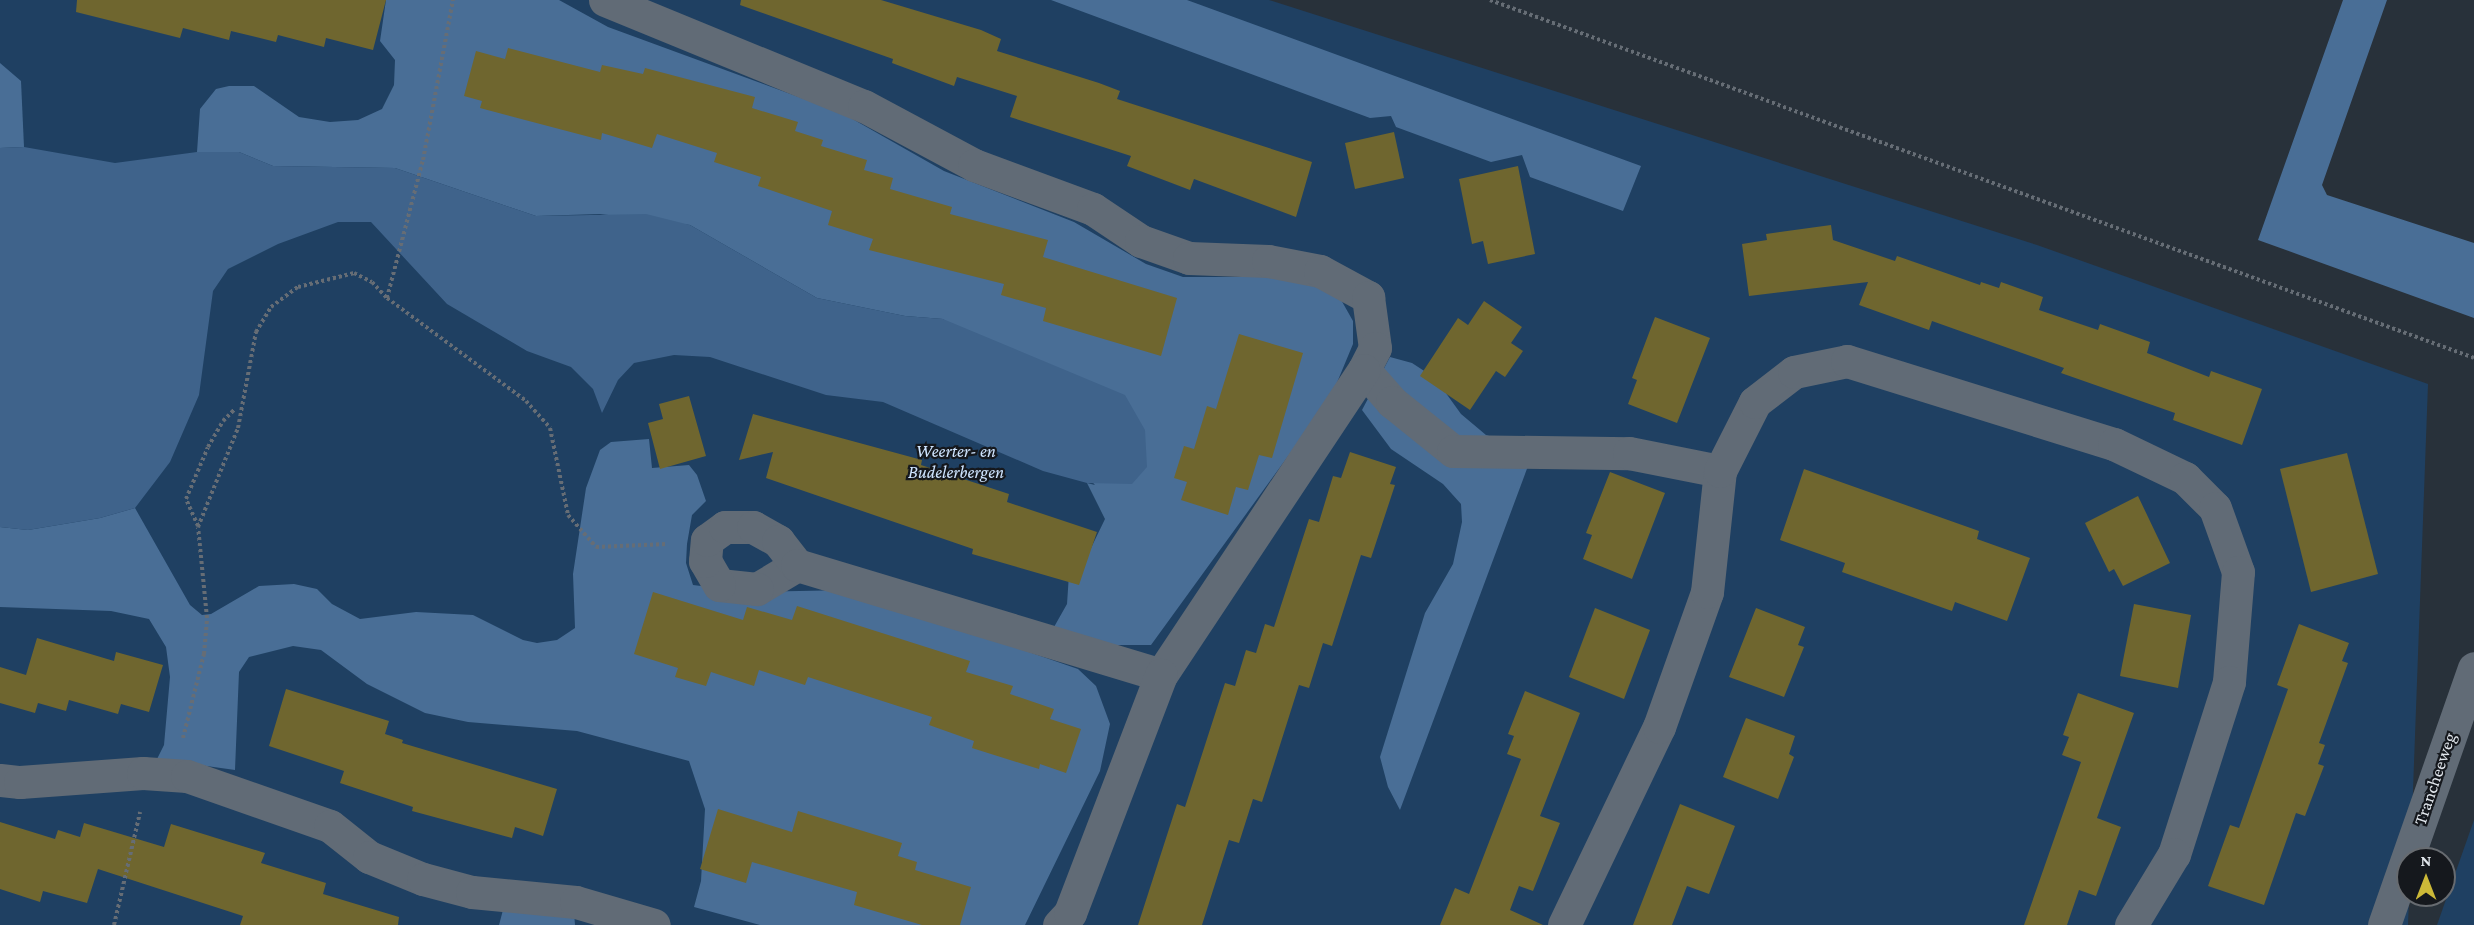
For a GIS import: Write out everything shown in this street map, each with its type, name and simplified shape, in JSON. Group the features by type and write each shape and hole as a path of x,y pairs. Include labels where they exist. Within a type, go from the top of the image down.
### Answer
{"street":[{"path":"605,0 864,106 974,165 1093,209 1141,241 1189,258 1268,261 1320,270 1368,297 1375,348 1364,370 1161,675 1070,913 1059,925"},
{"path":"1564,925 1659,727 1707,592 1720,471 1755,402 1794,372 1847,361 2114,444 2185,478 2215,508 2238,572 2229,682 2174,854 2131,925"},
{"path":"1364,370 1392,402 1453,451 1629,453 1720,471"},
{"path":"797,565 757,589 719,585 705,561 707,544 725,527 753,527 778,541 797,565 1161,675"},
{"name":"Trancheeweg","path":"2384,925 2474,668"},
{"path":"0,780 20,782 153,775 187,776 330,826 369,857 423,879 472,892 576,902 654,925"}],"path":[{"path":"387,298 423,160 453,0"},
{"path":"1490,0 2474,358"},
{"path":"198,527 238,428 256,332 271,307 298,286 354,273 372,282 387,298 526,401 550,428 568,515 596,547 707,544"},
{"path":"114,925 140,809 153,775 179,752 204,654 207,618 198,527 186,499 208,447 223,421 234,410"}],"green space":[{"name":"Weerter- en Budelerbergen","path":"0,0 1269,0 2037,245 2428,384 2411,847 2396,847 2396,907 2409,907 2408,925 0,925"},
{"path":"2474,820 2474,925 2437,925 2443,907 2456,907 2456,871"}],"shaded area":[{"path":"386,0 559,0 608,27 842,113 944,171 1074,222 1146,264 1183,277 1291,277 1314,282 1340,298 1353,321 1353,344 1331,397 1151,645 1110,645 1054,627 1067,604 1069,574 1077,577 1105,519 1087,483 1095,485 943,319 905,316 817,298 690,225 600,214 536,216 395,168 273,166 239,152 197,152 200,109 216,89 229,86 254,86 299,117 330,122 358,120 382,109 394,85 395,60 380,41"},
{"path":"1051,0 1187,0 1641,166 1623,211 1530,177 1522,155 1491,162 1396,127 1391,116 1370,118"},
{"path":"2343,0 2387,0 2322,185 2327,195 2474,243 2474,318 2258,240"},
{"path":"0,63 21,81 24,147 0,148"},
{"path":"24,147 115,163 197,152 239,152 273,166 395,168 536,216 646,214 690,225 817,298 905,316 943,319 1125,395 1145,430 1147,467 1132,484 1087,483 1043,471 883,402 826,395 710,357 674,355 634,363 618,380 602,413 593,389 571,367 527,351 447,304 371,222 338,222 278,244 228,269 213,291 199,395 170,462 135,508 100,518 28,530 0,527 0,148"},
{"path":"1390,357 1412,363 1435,378 1461,414 1486,435 1534,450 1400,810 1388,787 1380,757 1425,613 1453,564 1462,522 1461,504 1443,484 1391,449 1362,410"},
{"path":"649,439 652,468 689,465 697,475 706,501 692,515 687,544 686,563 693,585 749,592 849,590 1078,669 1096,686 1110,724 1100,771 1025,925 760,925 694,907 701,881 705,809 689,761 577,731 468,722 425,713 367,684 321,650 293,646 249,657 239,672 235,770 157,759 164,745 170,677 166,647 149,619 111,611 0,607 0,527 28,530 100,518 135,508 190,605 202,615 211,614 259,586 294,584 317,589 332,604 360,619 416,612 473,615 523,640 537,643 557,640 575,628 573,574 586,488 600,450 611,442"},
{"path":"503,910 574,912 575,925 499,925"}],"building":[{"path":"77,0 386,0 373,50 326,38 324,47 278,35 276,42 231,31 229,40 183,28 180,38 76,12"},
{"path":"741,0 881,0 981,30 1001,39 997,51 1120,91 1117,99 1312,162 1296,217 1194,179 1190,190 1127,166 1131,156 1010,117 1017,96 957,77 954,86 892,63 893,59 740,5"},
{"path":"508,48 600,72 602,65 643,74 645,68 755,97 752,108 798,122 795,131 823,140 821,146 867,160 864,170 893,178 890,189 952,207 950,214 1048,240 1043,257 1177,298 1161,356 1043,321 1046,308 1001,295 1004,284 869,250 873,239 828,225 832,211 758,186 761,177 714,162 717,153 657,134 652,148 602,133 601,140 480,108 482,101 464,96 476,51 505,59"},
{"path":"1394,132 1404,178 1355,189 1345,143"},
{"path":"1518,166 1535,254 1488,264 1483,241 1472,244 1459,179"},
{"path":"1831,225 1833,240 1895,261 1897,256 1980,285 1981,282 1999,288 2001,282 2043,297 2039,310 2098,330 2100,324 2150,342 2147,353 2209,377 2211,371 2262,389 2242,445 2173,420 2175,413 2061,373 2064,368 1932,321 1929,330 1859,305 1868,282 1749,296 1742,244 1767,240 1766,234"},
{"path":"1484,301 1522,327 1511,343 1523,351 1505,377 1496,371 1470,410 1420,376 1458,318 1468,325"},
{"path":"1655,317 1710,338 1677,423 1628,404 1637,380 1632,378"},
{"path":"1239,334 1303,353 1272,458 1259,455 1248,490 1236,487 1228,515 1181,500 1187,482 1174,478 1184,446 1194,449 1207,406 1216,409"},
{"path":"689,396 706,456 660,469 648,423 663,419 659,404"},
{"path":"753,414 922,460 921,465 1009,494 1007,502 1097,532 1079,585 972,554 973,549 766,478 773,452 739,460"},
{"path":"1350,452 1396,467 1390,484 1395,485 1371,558 1361,555 1332,646 1323,643 1309,688 1299,685 1262,802 1253,799 1239,843 1229,840 1202,925 1138,925 1177,804 1185,807 1225,683 1235,686 1246,650 1256,653 1265,624 1274,627 1309,519 1319,522 1333,476 1341,478"},
{"path":"2347,453 2378,574 2311,592 2280,469"},
{"path":"1804,469 1979,531 1977,539 2030,558 2007,621 1955,602 1952,611 1842,572 1845,563 1780,540"},
{"path":"1610,472 1665,493 1632,579 1583,559 1592,535 1586,533"},
{"path":"2138,496 2170,563 2123,586 2114,569 2109,572 2085,523"},
{"path":"653,592 743,620 747,607 792,620 797,606 970,661 966,672 1013,686 1010,694 1054,709 1050,719 1081,729 1066,773 1040,764 1039,769 972,748 974,741 929,725 932,717 808,677 805,685 759,670 754,686 711,672 706,686 675,677 678,668 634,654"},
{"path":"2134,604 2191,615 2178,688 2120,676"},
{"path":"1595,608 1650,630 1624,699 1569,677"},
{"path":"1756,608 1805,627 1798,645 1804,647 1784,697 1729,677"},
{"path":"2299,624 2349,643 2342,661 2348,663 2319,743 2325,745 2318,764 2324,766 2305,816 2296,813 2264,905 2208,886 2230,825 2239,828 2288,689 2277,685"},
{"path":"37,638 114,661 116,652 163,665 149,712 121,704 118,714 69,700 66,711 38,703 35,713 0,703 0,667 26,675"},
{"path":"286,689 389,721 385,734 403,740 402,743 557,789 543,836 515,827 512,838 412,811 413,807 340,783 344,771 269,746"},
{"path":"1525,691 1580,713 1540,816 1560,823 1533,891 1519,886 1510,910 1543,925 1440,925 1455,888 1469,894 1521,759 1507,754 1514,736 1508,734"},
{"path":"2078,693 2134,713 2097,818 2121,827 2096,896 2079,890 2067,925 2024,925 2081,762 2062,755 2069,737 2063,735"},
{"path":"1746,718 1795,736 1789,754 1794,757 1778,799 1723,777"},
{"path":"1680,804 1735,826 1709,894 1687,886 1672,925 1633,925"},
{"path":"718,809 792,832 798,811 902,843 898,856 917,862 915,870 971,887 960,925 922,925 854,905 857,892 752,862 746,883 700,869"},
{"path":"0,822 55,839 58,830 80,837 84,823 164,847 171,824 265,853 261,863 326,883 323,894 399,917 398,925 240,925 243,916 98,869 87,903 43,891 40,902 0,889"}]}
